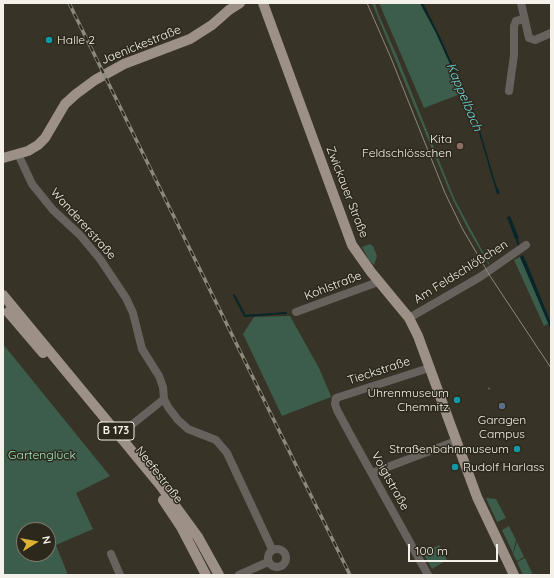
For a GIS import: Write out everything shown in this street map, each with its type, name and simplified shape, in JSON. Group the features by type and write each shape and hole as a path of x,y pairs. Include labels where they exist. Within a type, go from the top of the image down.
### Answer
{"main road":[{"name":"Jaenickestraße","path":"3,158 32,148 42,141 48,134 56,117 65,104 95,80 124,64 190,39 206,30 229,10 240,3"},
{"name":"Zwickauer Straße","path":"263,3 352,245 378,282 409,318 418,336 477,497 514,575"},
{"name":"Neefestraße","path":"3,295 160,485 198,537 219,575"},
{"name":"Neefestraße","path":"3,306 159,494 182,527 206,575"}],"street":[{"path":"521,3 530,38 535,40 551,33"},
{"path":"509,91 514,55 514,26 516,21 524,19"},
{"name":"Wandererstraße","path":"18,154 32,184 53,210 80,235 100,259 126,298 133,313 142,350 161,381 164,391 164,399"},
{"name":"Am Feldschlößchen","path":"409,318 480,277 526,245"},
{"name":"Kohlstraße","path":"296,312 378,282"},
{"name":"Tieckstraße","path":"336,398 429,368"},
{"name":"Voigtstraße","path":"336,398 335,404 337,410 428,575"},
{"path":"119,435 164,399 168,407 183,425 188,429 216,440 224,450 272,549"},
{"path":"372,473 456,441"},
{"path":"272,549 280,549 285,554 285,561 280,566 273,566 268,562 267,556 272,549"},
{"path":"111,554 120,575"},
{"path":"239,575 268,562"},
{"path":"280,566 284,575"}],"green space":[{"path":"372,3 375,3 455,200 489,265 453,200"},
{"path":"379,3 420,3 436,33 463,93 424,108"},
{"path":"370,244 373,246 377,256 374,265 369,260 362,247"},
{"path":"520,257 549,323 544,326 514,260"},
{"path":"290,316 319,368 337,410 331,397 282,416 243,334 254,317"},
{"name":"Gartenglück","path":"3,344 110,476 76,493 93,529 56,545 68,575 3,575"},
{"path":"486,498 496,499 506,518 497,522"},
{"path":"509,526 516,540 513,553 502,530"},
{"path":"517,542 524,557 517,561 513,554"},
{"path":"439,545 447,560 432,569 423,553"},
{"path":"525,558 533,575 523,575 517,562"}],"water":[{"path":"420,3 423,3 440,37 475,114 496,185 500,193 497,194 475,119 436,33"},
{"path":"510,216 519,238 515,239 507,217"},
{"path":"523,255 551,323 551,330 520,257"}],"waterway":[{"name":"Kappelbach","path":"516,236 519,247"},
{"path":"234,295 245,316 286,313"}],"tram line":[{"path":"367,3 391,58 445,193 462,228 490,276 551,368"}],"railway":[{"path":"69,3 350,575"}],"place":[{"name":"Halle 2","path":"49,40"},
{"name":"Kita Feldschlösschen","path":"460,146"},
{"name":"Uhrenmuseum Chemnitz","path":"457,400"},
{"name":"Garagen Campus","path":"502,406"},
{"name":"Straßenbahnmuseum","path":"517,449"},
{"name":"Rudolf Harlass","path":"455,467"}]}
